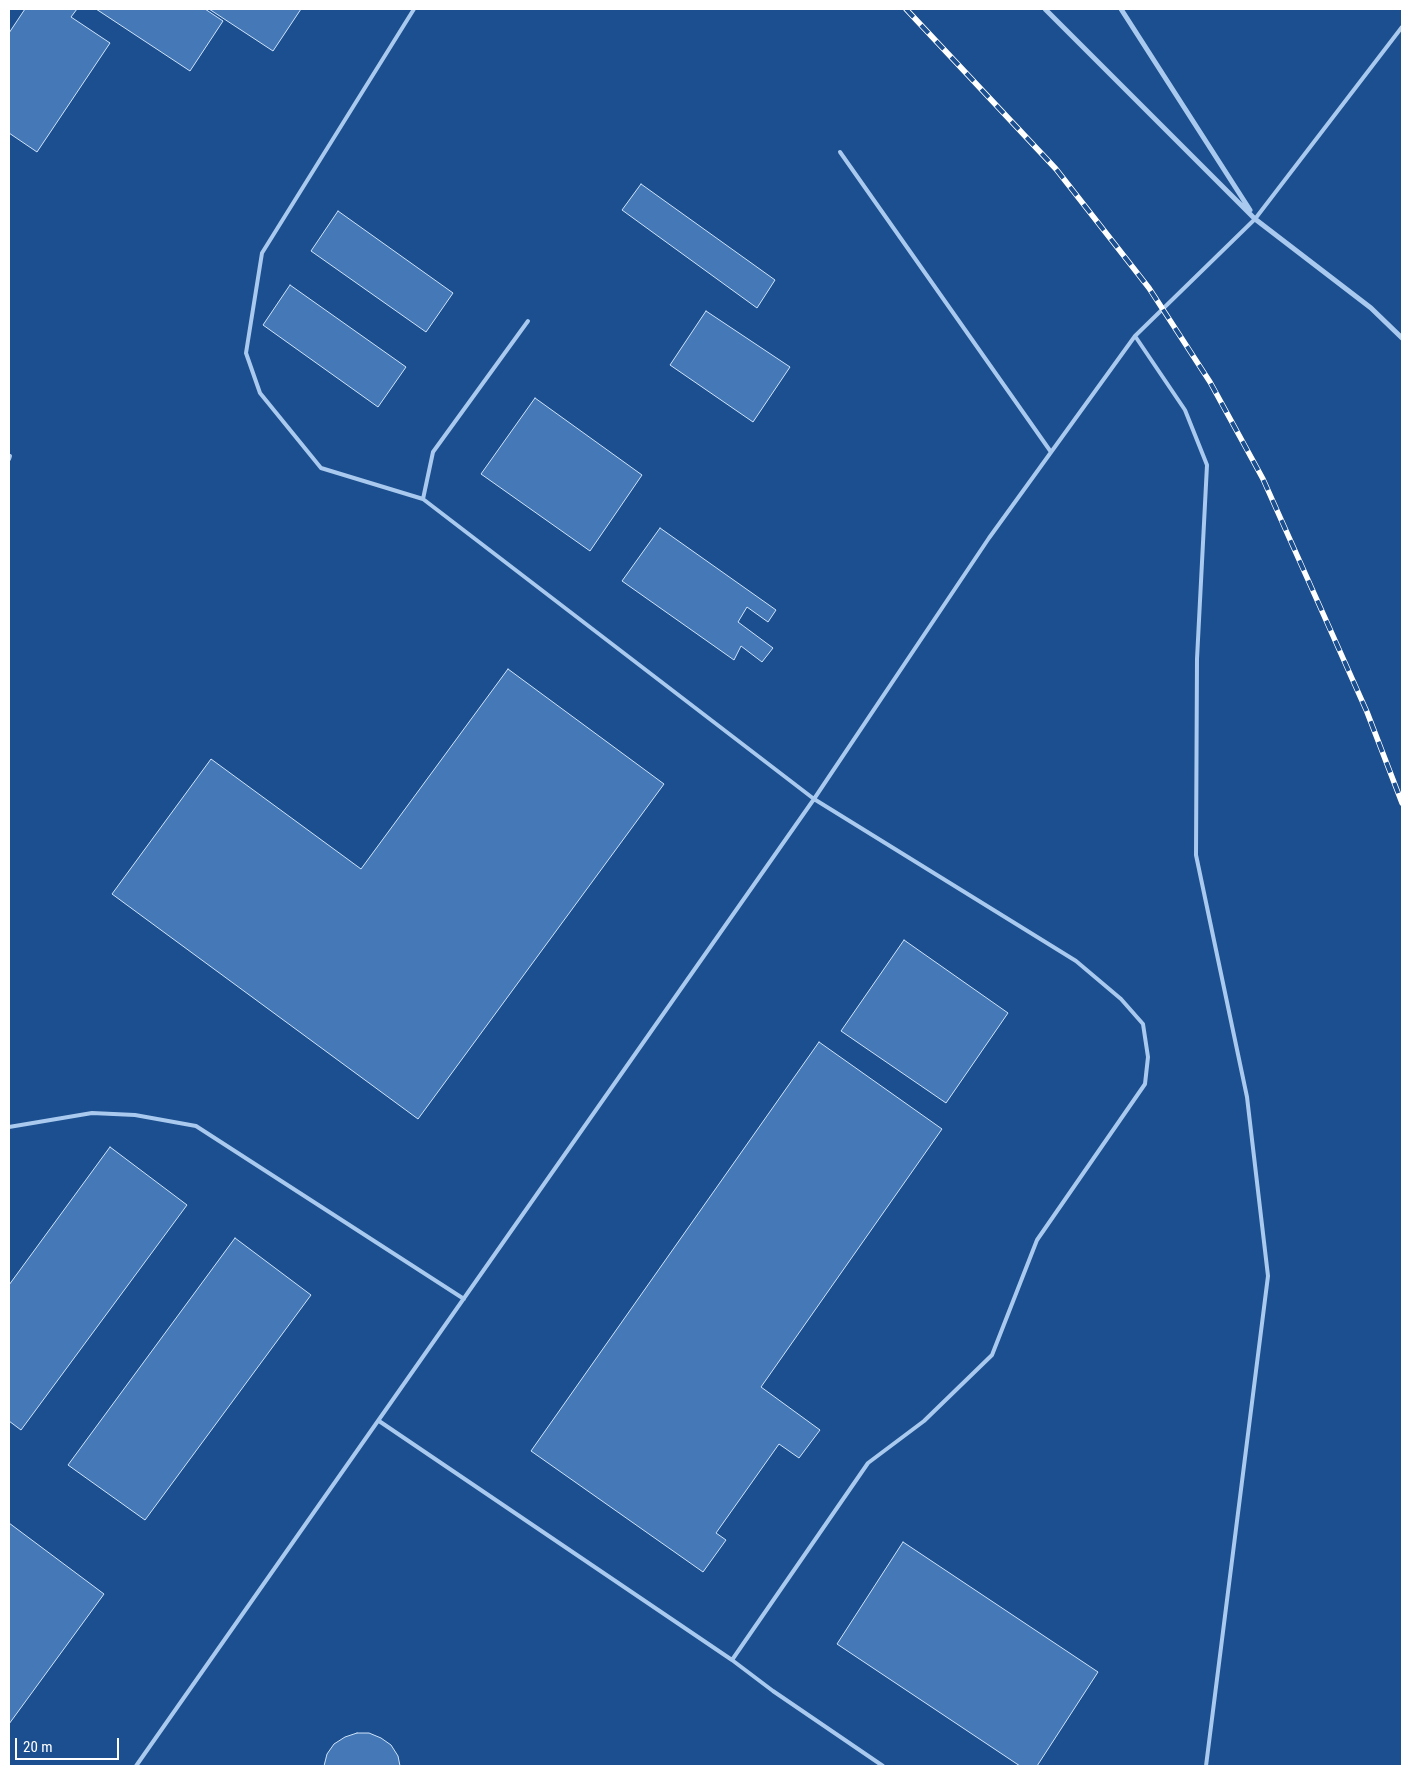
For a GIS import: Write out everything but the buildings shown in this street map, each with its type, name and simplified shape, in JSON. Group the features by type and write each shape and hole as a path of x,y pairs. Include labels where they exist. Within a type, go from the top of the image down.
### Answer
{"street":[{"path":"1045,9 1255,219 1371,308 1402,338"},
{"path":"1120,9 1255,219"}],"lane":[{"path":"414,9 262,253 246,354 260,393 321,468 423,499 814,799 1076,961 1121,999 1144,1024 1148,1057 1145,1084 1037,1240 992,1354 924,1421 868,1463 732,1660"},
{"path":"136,1766 814,799 989,538 1135,336 1255,219 1402,27"},
{"path":"840,152 1051,452"},
{"path":"423,499 433,452 528,321"},
{"path":"1135,336 1185,410 1207,465 1197,659 1196,855 1247,1097 1268,1276 1206,1766"},
{"path":"9,1127 92,1114 135,1116 196,1126 464,1299"},
{"path":"379,1421 732,1660 772,1691 883,1766"}],"railway":[{"path":"906,9 1056,169 1149,288 1210,382 1263,479 1367,712 1402,803"}]}
